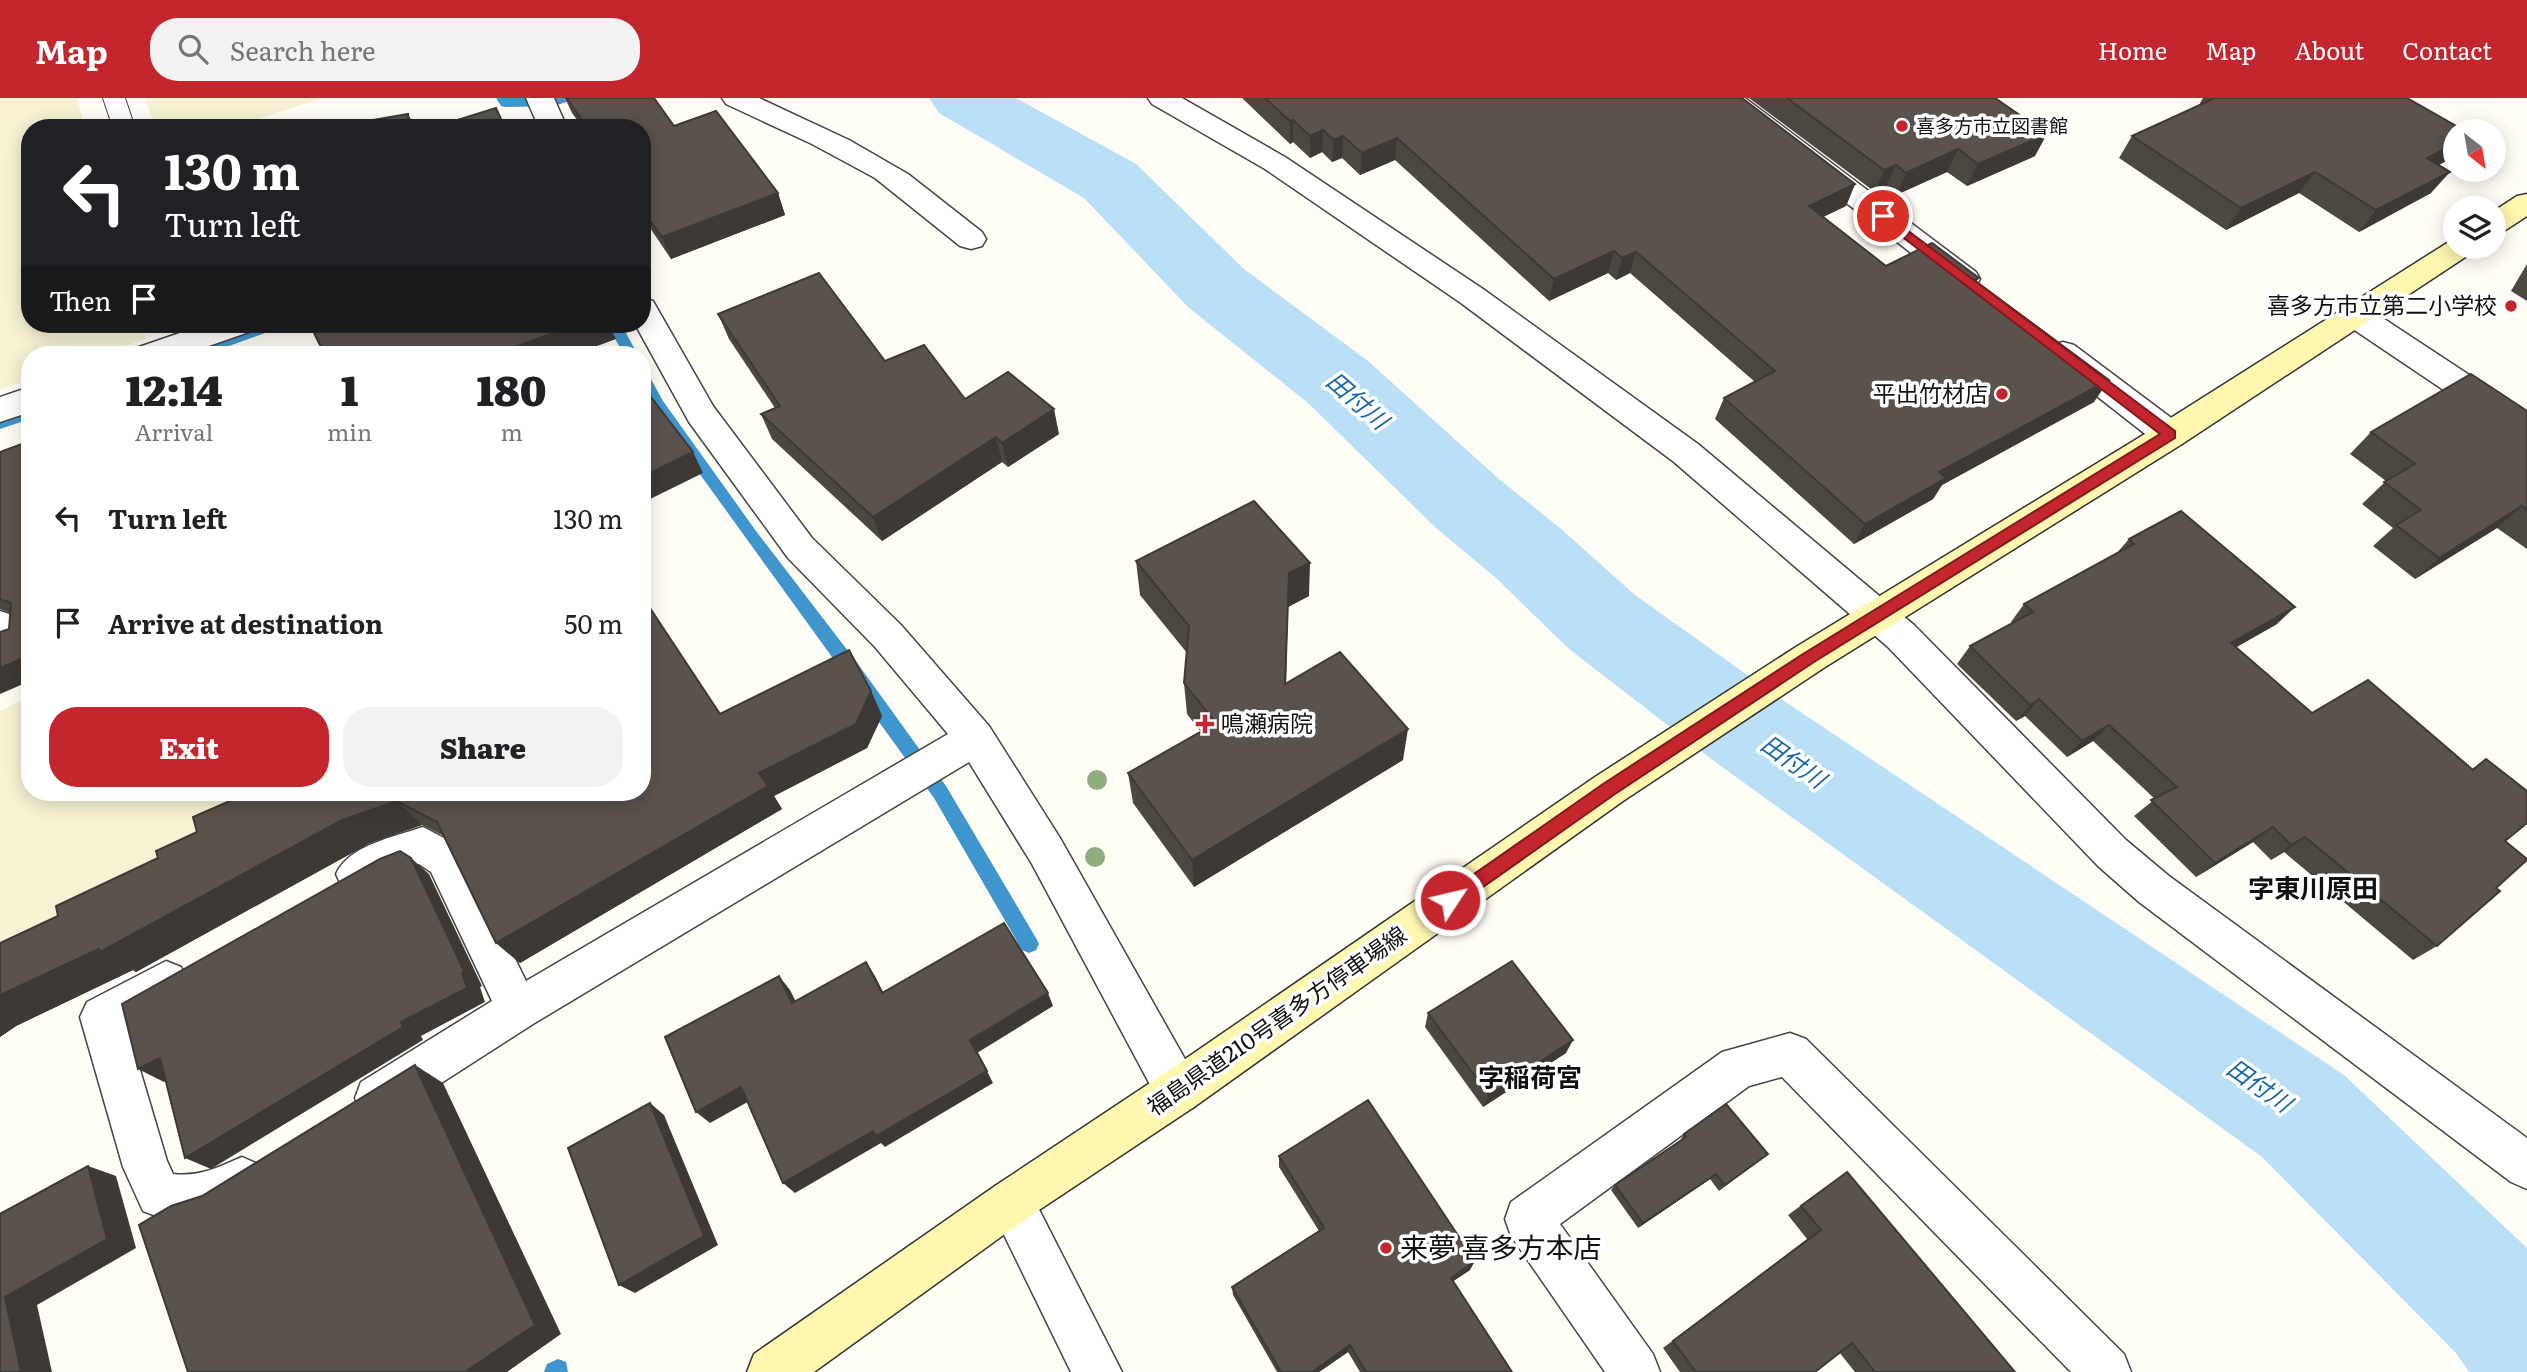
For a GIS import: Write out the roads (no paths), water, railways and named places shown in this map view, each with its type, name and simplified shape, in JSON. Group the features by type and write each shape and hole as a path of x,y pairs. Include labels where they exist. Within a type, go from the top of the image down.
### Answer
{"main road":[{"path":"2506,217 2527,203"},
{"name":"福島県道210号喜多方停車場線","path":"772,1372 1011,1202 1178,1091 1609,789 1809,658 2170,435 2443,257"}],"street":[{"path":"540,98 549,119"},
{"path":"736,98 802,125 825,141 873,164 920,197 971,239"},
{"path":"1162,98 1275,163 1472,296 1686,453 1878,616 2112,853 2154,889 2527,1166"},
{"path":"1728,98 1982,292"},
{"path":"2355,315 2527,429"},
{"path":"651,325 701,414 800,548 888,636 975,738 1046,851 1178,1091"},
{"path":"166,346 188,333"},
{"path":"2037,334 2170,435"},
{"path":"0,410 21,402"},
{"path":"350,1114 518,1009 975,738"},
{"path":"326,891 384,858 423,845 445,859 518,1009"},
{"path":"196,964 102,1017 146,1167 159,1195 185,1201 221,1192 280,1157"},
{"path":"1634,1372 1528,1219 1738,1067 1790,1054 2105,1372"},
{"path":"1011,1202 1097,1372"}],"lane":[{"path":"114,98 121,119"}],"waterway":[{"path":"502,98 505,103 554,102 573,98"},
{"name":"田付川","path":"964,98 1110,181 1216,288 1338,382 1467,503 1528,553 1602,622 1749,731 2303,1116 2500,1309 2527,1344"},
{"path":"215,346 252,333"},
{"path":"619,333 626,346"},
{"path":"651,393 750,535 852,669 940,792 1029,944"},
{"path":"0,424 21,416"}],"place":[{"name":"喜多方市立図書館","path":"1902,126"},
{"name":"喜多方市立第二小学校","path":"2511,306"},
{"name":"平出竹材店","path":"2002,394"},
{"name":"鳴瀬病院","path":"1205,724"},
{"name":"来夢 喜多方本店","path":"1386,1248"}],"district":[{"name":"字東川原田","path":"2313,889"},
{"name":"字稲荷宮","path":"1530,1078"}]}
